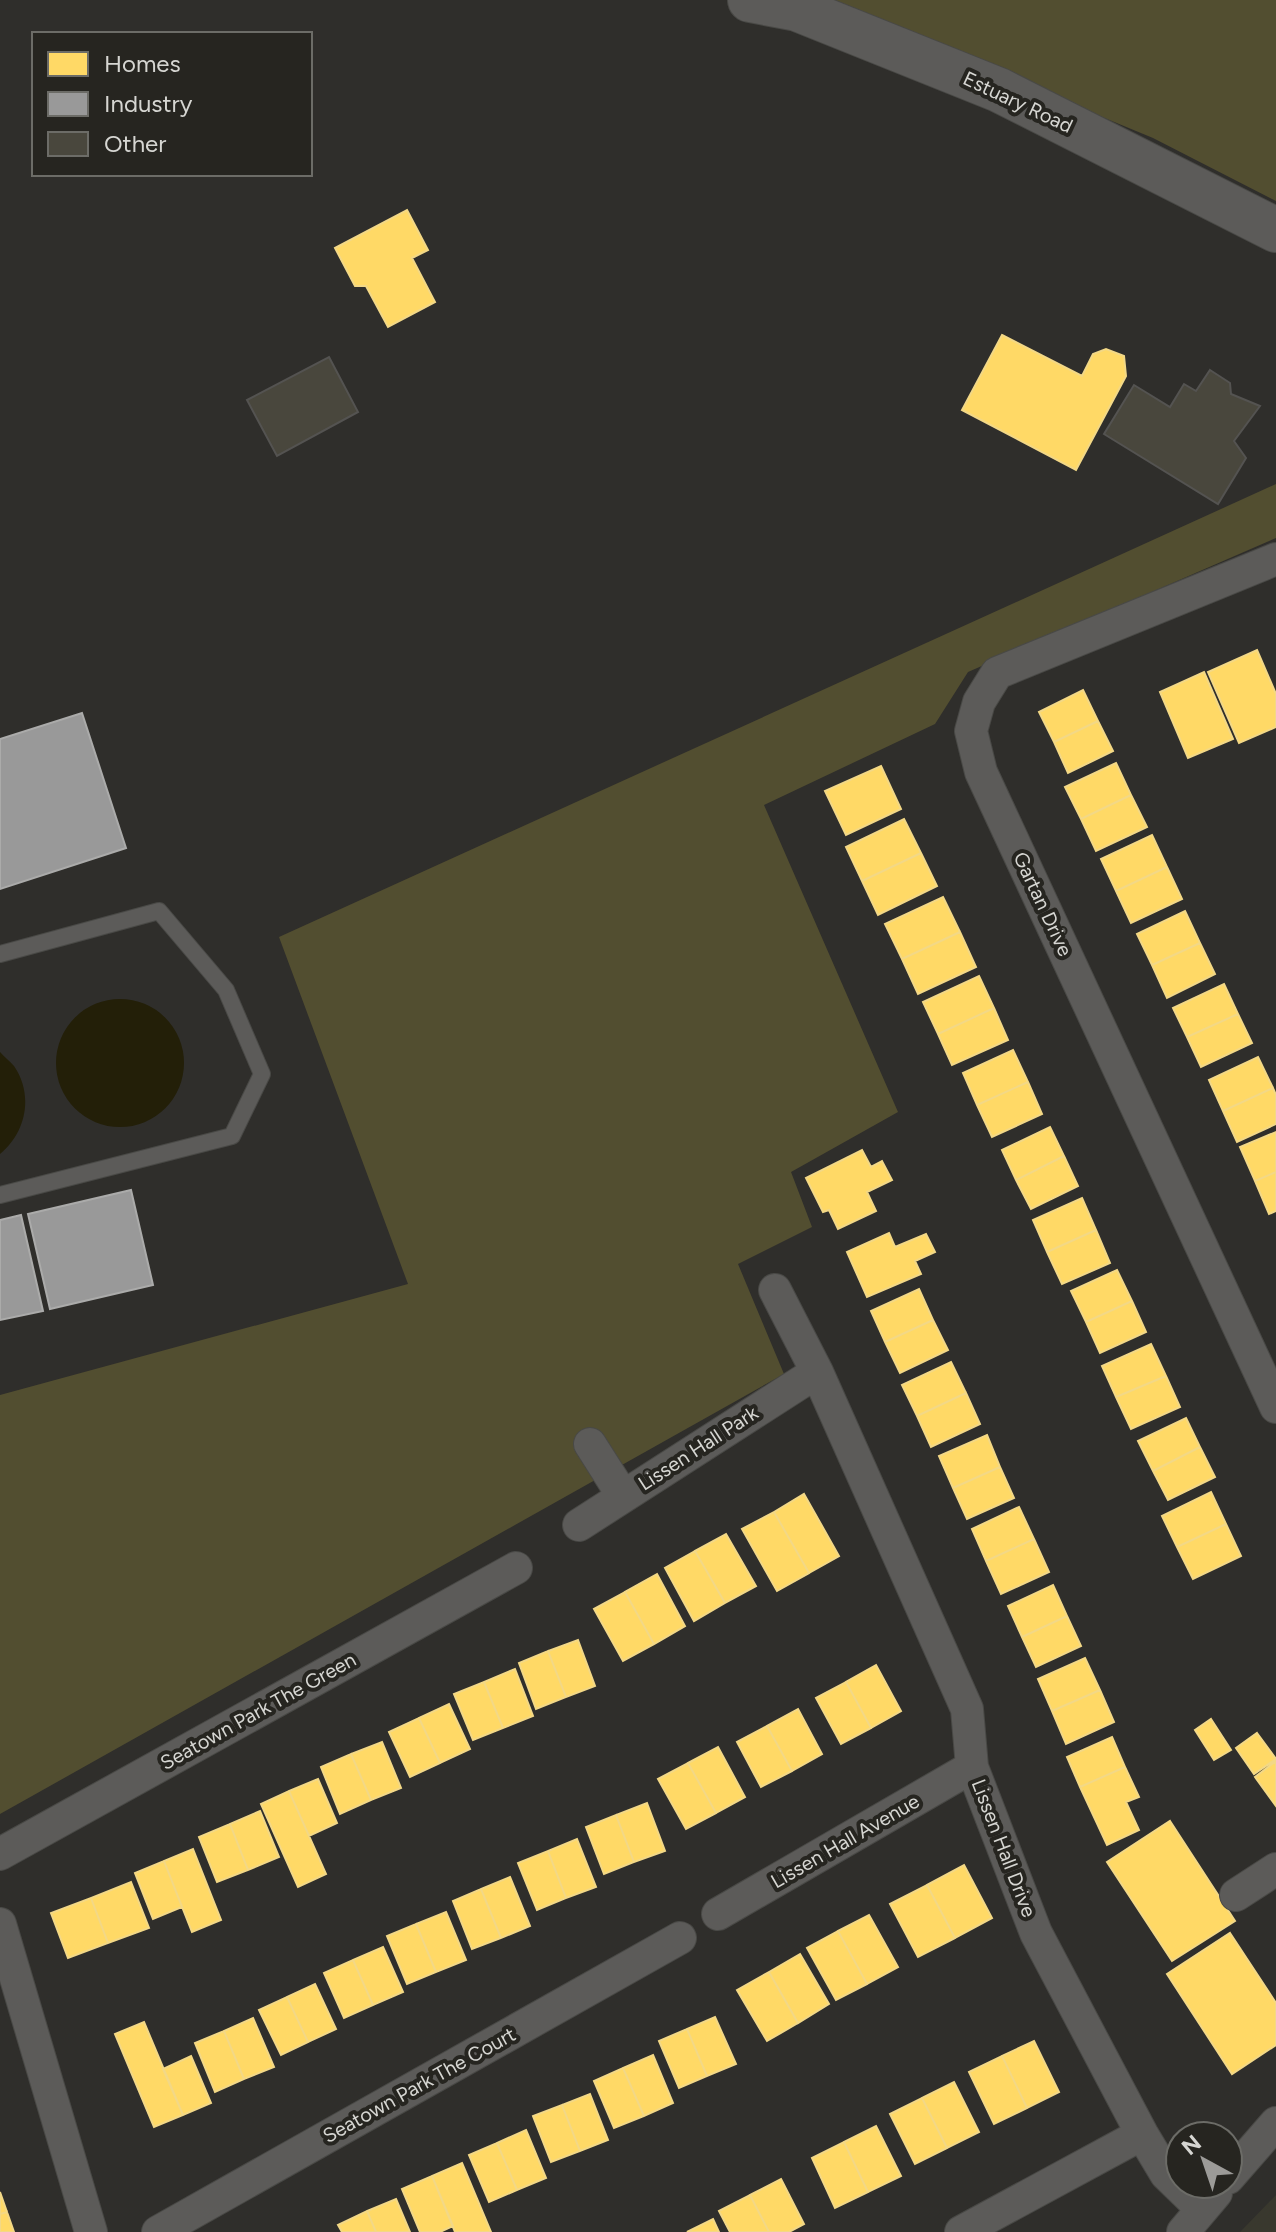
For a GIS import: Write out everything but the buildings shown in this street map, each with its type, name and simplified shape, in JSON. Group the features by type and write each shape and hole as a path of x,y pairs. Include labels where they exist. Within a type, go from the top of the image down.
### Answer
{"street":[{"name":"Estuary Road","path":"750,0 797,9 999,90 1276,230"},
{"name":"Gartan Drive","path":"1276,559 997,673 979,702 971,731 981,772 1276,1407"},
{"name":"Lissen Hall Drive","path":"775,1290 817,1372 967,1709 972,1767 1036,1933 1142,2134 1192,2221"},
{"name":"Lissen Hall Park","path":"579,1525 817,1372"},
{"path":"590,1444 623,1496"},
{"name":"Seatown Park The Green","path":"0,1854 516,1568"},
{"name":"Lissen Hall Avenue","path":"718,1914 972,1767"},
{"path":"1236,1895 1272,1879"},
{"path":"0,1924 91,2232"},
{"name":"Seatown Park The Court","path":"158,2232 680,1938"},
{"path":"1244,2160 1276,2123"},
{"path":"961,2232 1142,2134"},
{"path":"1192,2221 1210,2200"}],"lane":[{"path":"0,954 159,911 226,990 262,1074 232,1136 0,1195"}],"shaded area":[{"path":"818,0 1276,0 1276,201 1153,138"},
{"path":"1276,484 1276,538 968,672 935,724 764,805 898,1112 791,1172 812,1227 738,1264 784,1374 0,1814 0,1395 408,1284 279,937"},
{"path":"120,999 145,1004 165,1018 179,1038 184,1063 179,1088 165,1108 145,1122 120,1127 95,1122 75,1108 61,1088 56,1063 61,1038 75,1018 95,1004"},
{"path":"0,1052 20,1077 25,1101 21,1125 0,1154"},
{"path":"1276,2195 1276,2232 1240,2232"}]}
